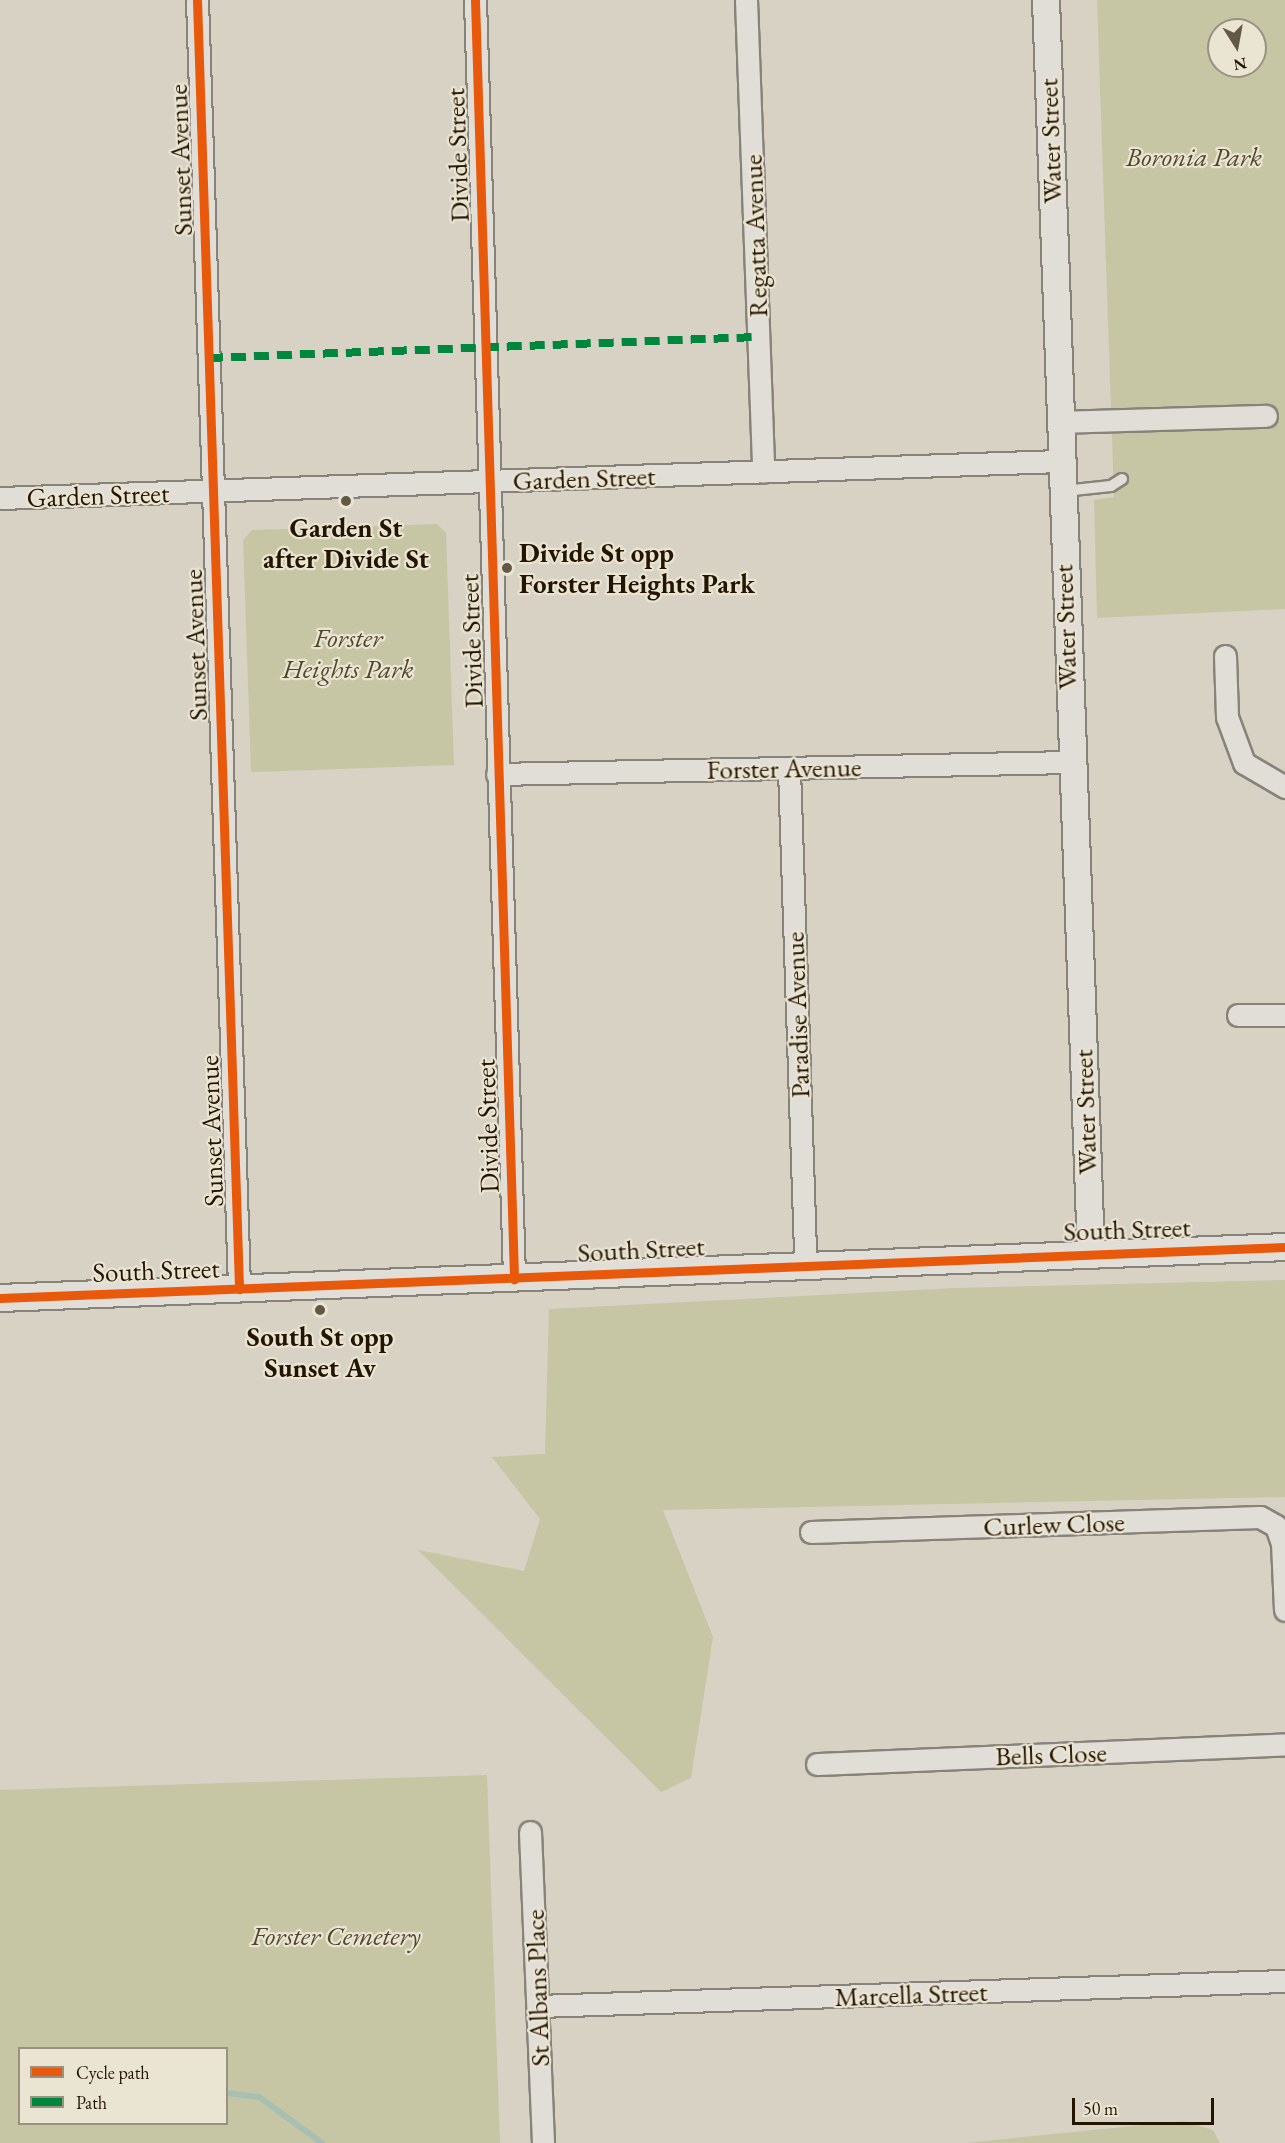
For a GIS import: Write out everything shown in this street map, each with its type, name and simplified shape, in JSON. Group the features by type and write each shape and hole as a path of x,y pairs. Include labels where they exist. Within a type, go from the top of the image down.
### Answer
{"street":[{"name":"Sunset Avenue","path":"197,0 239,1289"},
{"name":"Divide Street","path":"475,0 514,1280"},
{"name":"Regatta Avenue","path":"747,0 763,472"},
{"name":"Water Street","path":"1046,0 1070,762 1091,1253"},
{"path":"1059,422 1266,416"},
{"name":"Garden Street","path":"0,498 1060,461"},
{"path":"1225,656 1227,717 1244,763 1285,787"},
{"name":"Forster Avenue","path":"498,774 1070,762"},
{"name":"Paradise Avenue","path":"789,769 805,1262"},
{"path":"1238,1015 1285,1015"},
{"name":"South Street","path":"0,1298 514,1280 805,1262 1285,1247"},
{"name":"Curlew Close","path":"811,1532 1260,1517 1276,1526 1282,1543 1285,1610"},
{"name":"Bells Close","path":"817,1764 1285,1744"},
{"name":"St Albans Place","path":"530,1832 543,2143"},
{"name":"Marcella Street","path":"538,2006 1285,1982"}],"lane":[{"path":"1061,491 1111,486 1122,479"}],"green space":[{"name":"Boronia Park","path":"1097,0 1285,0 1285,609 1097,618 1094,500 1114,497"},
{"name":"Forster Heights Park","path":"437,524 446,533 454,765 251,772 243,540 252,530"},
{"path":"1285,1280 1285,1497 663,1510 713,1637 691,1778 661,1792 418,1550 524,1571 540,1519 492,1457 545,1454 549,1309 955,1288"},
{"name":"Forster Cemetery","path":"487,1775 500,2143 0,2143 0,1790"},
{"path":"1183,2121 1213,2130 1220,2143 965,2143"}],"waterway":[{"path":"228,2093 259,2097 322,2143"}],"marked path":[{"path":"208,358 758,337"}],"cycle path":[{"path":"197,0 239,1289"},
{"path":"475,0 514,1279"},
{"path":"0,1298 1285,1247"}],"place":[{"name":"Garden St after Divide St","path":"346,501"},
{"name":"Divide St opp Forster Heights Park","path":"507,568"},
{"name":"South St opp Sunset Av","path":"320,1310"}]}
